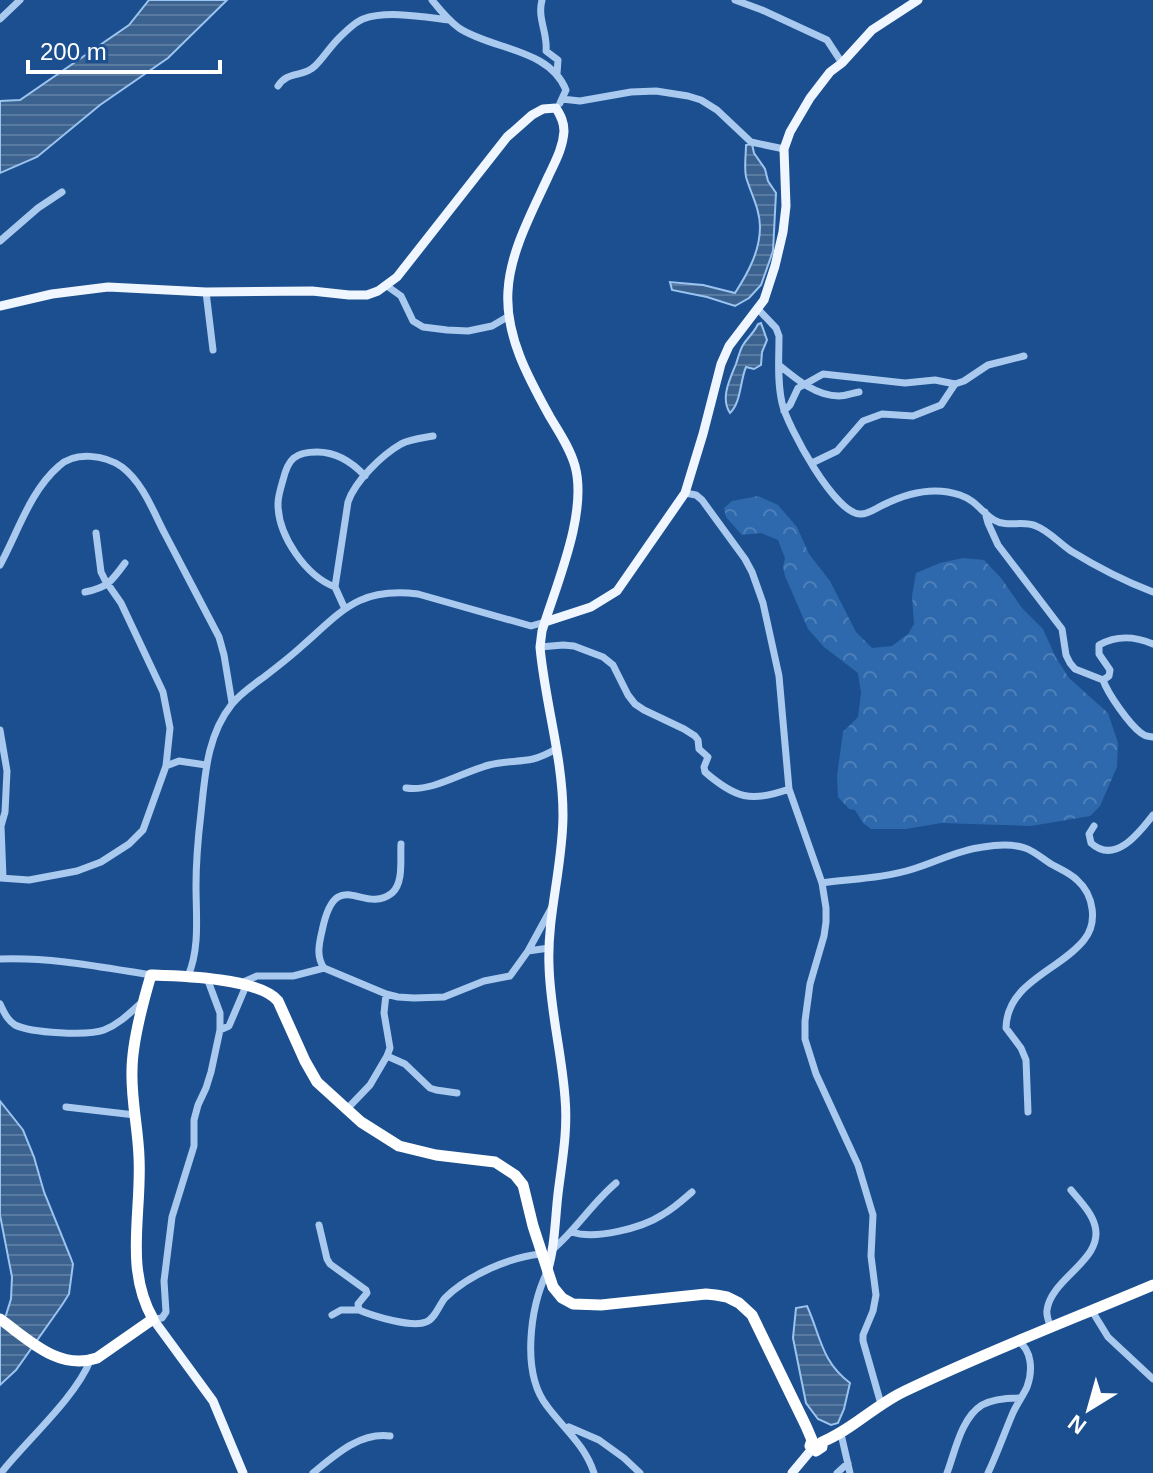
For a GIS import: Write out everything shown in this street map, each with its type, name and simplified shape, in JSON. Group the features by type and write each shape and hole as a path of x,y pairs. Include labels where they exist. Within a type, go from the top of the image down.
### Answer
{"highway":[{"path":"0,1319 63,1360 90,1361 153,1319 143,1300 136,1268 139,1157 132,1066 151,975 207,978 270,994 276,998 317,1082 346,1110 399,1146 436,1155 487,1160 509,1169 523,1185 547,1252 547,1272 562,1298 584,1306 706,1294 727,1297 739,1303 752,1315 815,1444 841,1434 901,1393 1017,1340 1153,1285"}],"main road":[{"path":"545,622 591,607 617,591 685,493 721,364 729,346 764,300 770,282 783,232 786,206 784,149 790,132 830,72 872,30 918,0"},
{"path":"0,306 52,294 108,287 367,295 387,286 445,218 507,137 532,115 559,103 562,119 560,151 515,255 507,296 509,316 521,358 533,387 569,450 578,482 573,533 540,647 563,799 549,968 567,1122 547,1252"},
{"path":"153,1319 213,1401 243,1473"},
{"path":"792,1473 815,1444"}],"street":[{"path":"0,19 20,0"},
{"path":"432,0 460,29 535,58 557,74 566,90 559,103"},
{"path":"542,0 540,18 547,41 546,51 558,60 557,74"},
{"path":"735,0 827,40 842,63"},
{"path":"278,86 284,78 314,67 341,36 361,20 379,16 422,16 449,20"},
{"path":"559,103 631,92 656,91 688,96 717,110 745,139 784,149"},
{"path":"0,241 62,192"},
{"path":"387,286 401,296 413,321 423,327 468,331 492,326 509,316"},
{"path":"206,292 213,350"},
{"path":"758,309 776,328 779,336 779,387 784,411 838,503 853,513 865,514 906,495 930,491 959,494 971,499 994,520 1034,524 1081,557 1153,592"},
{"path":"784,411 795,391 823,374 905,383 935,380 955,384 988,365 1024,356"},
{"path":"779,365 804,384 830,395 859,392"},
{"path":"812,463 837,451 863,421 882,414 913,416 941,405 955,384"},
{"path":"345,609 335,587 348,502 355,487 403,443 433,436"},
{"path":"335,587 312,573 296,556 289,541 278,506 285,472 297,454 325,452 344,458 365,476"},
{"path":"0,565 34,495 62,463 70,459 94,457 107,459 123,468 142,490 219,637 232,703"},
{"path":"685,493 702,500 737,546 752,572 760,593 779,676 789,789 822,883 826,908 824,936 810,984 805,1039 816,1074 858,1165 873,1215 871,1256 876,1295 863,1341 881,1404"},
{"path":"985,512 998,545 1062,629 1070,663 1075,669 1103,680 1107,691 1132,724 1143,735 1153,737"},
{"path":"0,730 7,771 5,812 1,826 1,878 29,880 77,871 101,862 129,844 143,830 166,766 170,728 163,692 143,646 101,572 96,533"},
{"path":"85,592 107,585 125,563"},
{"path":"188,976 194,955 197,845 206,765 219,725 232,703 345,609 373,595 418,594 531,626 545,622"},
{"path":"1103,680 1109,676 1110,670 1099,654 1099,645 1128,637 1153,644"},
{"path":"540,647 574,646 609,661 631,700 695,736 699,749 708,757 705,772 734,792 756,798 789,789"},
{"path":"406,788 432,787 467,771 534,759 556,749"},
{"path":"167,755 179,761 206,765"},
{"path":"166,766 179,761"},
{"path":"1094,826 1089,834 1091,843 1101,849 1116,849 1135,838 1153,815"},
{"path":"401,844 399,881 394,891 380,899 352,894 333,901 322,929 319,951 320,963 324,968 398,997 431,999 454,994 484,981 510,976 528,951 554,903"},
{"path":"822,883 911,870 960,851 1001,846 1025,848 1080,882 1092,904 1090,932 1077,948 1015,998 1008,1012 1006,1028 1026,1060 1028,1112"},
{"path":"528,951 549,948"},
{"path":"0,959 74,962 151,975"},
{"path":"220,1030 229,1026 243,985 250,978 293,976 324,968"},
{"path":"153,1319 162,1318 166,1312 164,1281 172,1217 194,1146 194,1120 211,1072 220,1030 220,1013 207,978"},
{"path":"346,1110 370,1085 390,1048 384,1013 386,994"},
{"path":"0,1004 8,1019 19,1026 78,1034 114,1025 143,1002"},
{"path":"387,1056 405,1064 430,1088 457,1093"},
{"path":"66,1107 135,1115"},
{"path":"332,1315 341,1310 359,1310 403,1322 429,1321 448,1295 491,1268 520,1256 547,1252 572,1232 593,1204 616,1183"},
{"path":"1051,1328 1047,1313 1051,1300 1061,1284 1088,1255 1097,1237 1090,1214 1071,1190"},
{"path":"572,1232 586,1235 644,1223 665,1214 692,1192"},
{"path":"319,1225 330,1264 366,1290 358,1304 359,1310"},
{"path":"547,1272 533,1318 532,1363 542,1398 579,1443 594,1473"},
{"path":"1092,1311 1108,1337 1153,1379"},
{"path":"988,1473 1029,1379 1029,1354 1024,1344 1017,1340"},
{"path":"1,1473 85,1374 90,1361"},
{"path":"947,1473 964,1429 975,1411 991,1401 1020,1398"},
{"path":"565,1426 599,1440 640,1473"},
{"path":"313,1473 361,1439 379,1434 390,1436"},
{"path":"841,1434 850,1473"},
{"path":"837,1473 848,1463"}],"green space":[{"path":"758,496 778,505 797,527 809,554 830,581 856,632 872,648 892,646 908,634 914,624 912,596 916,573 963,558 984,560 1043,629 1069,678 1108,713 1118,743 1117,767 1100,806 1090,816 1031,826 941,823 906,829 871,829 863,823 855,810 849,809 838,797 837,776 843,732 858,717 861,693 858,673 824,647 808,629 785,576 785,558 778,540 761,533 742,535 726,517 724,508 732,501"}],"shaded area":[{"path":"149,0 227,0 168,58 100,105 37,157 0,173 0,101 20,100 129,25"},
{"path":"752,144 776,193 773,251 761,285 749,298 735,306 672,290 670,282 703,285 735,293 744,278 756,253 760,227 745,173 746,145"},
{"path":"761,323 767,340 761,365 754,369 746,367 736,404 730,413 726,401 729,382 743,345"},
{"path":"0,1101 23,1130 73,1264 69,1294 16,1370 0,1385 0,1324 11,1299 12,1277 0,1215"},
{"path":"807,1306 827,1357 850,1383 838,1423 831,1425 818,1419 806,1403 793,1338 796,1308"}]}
